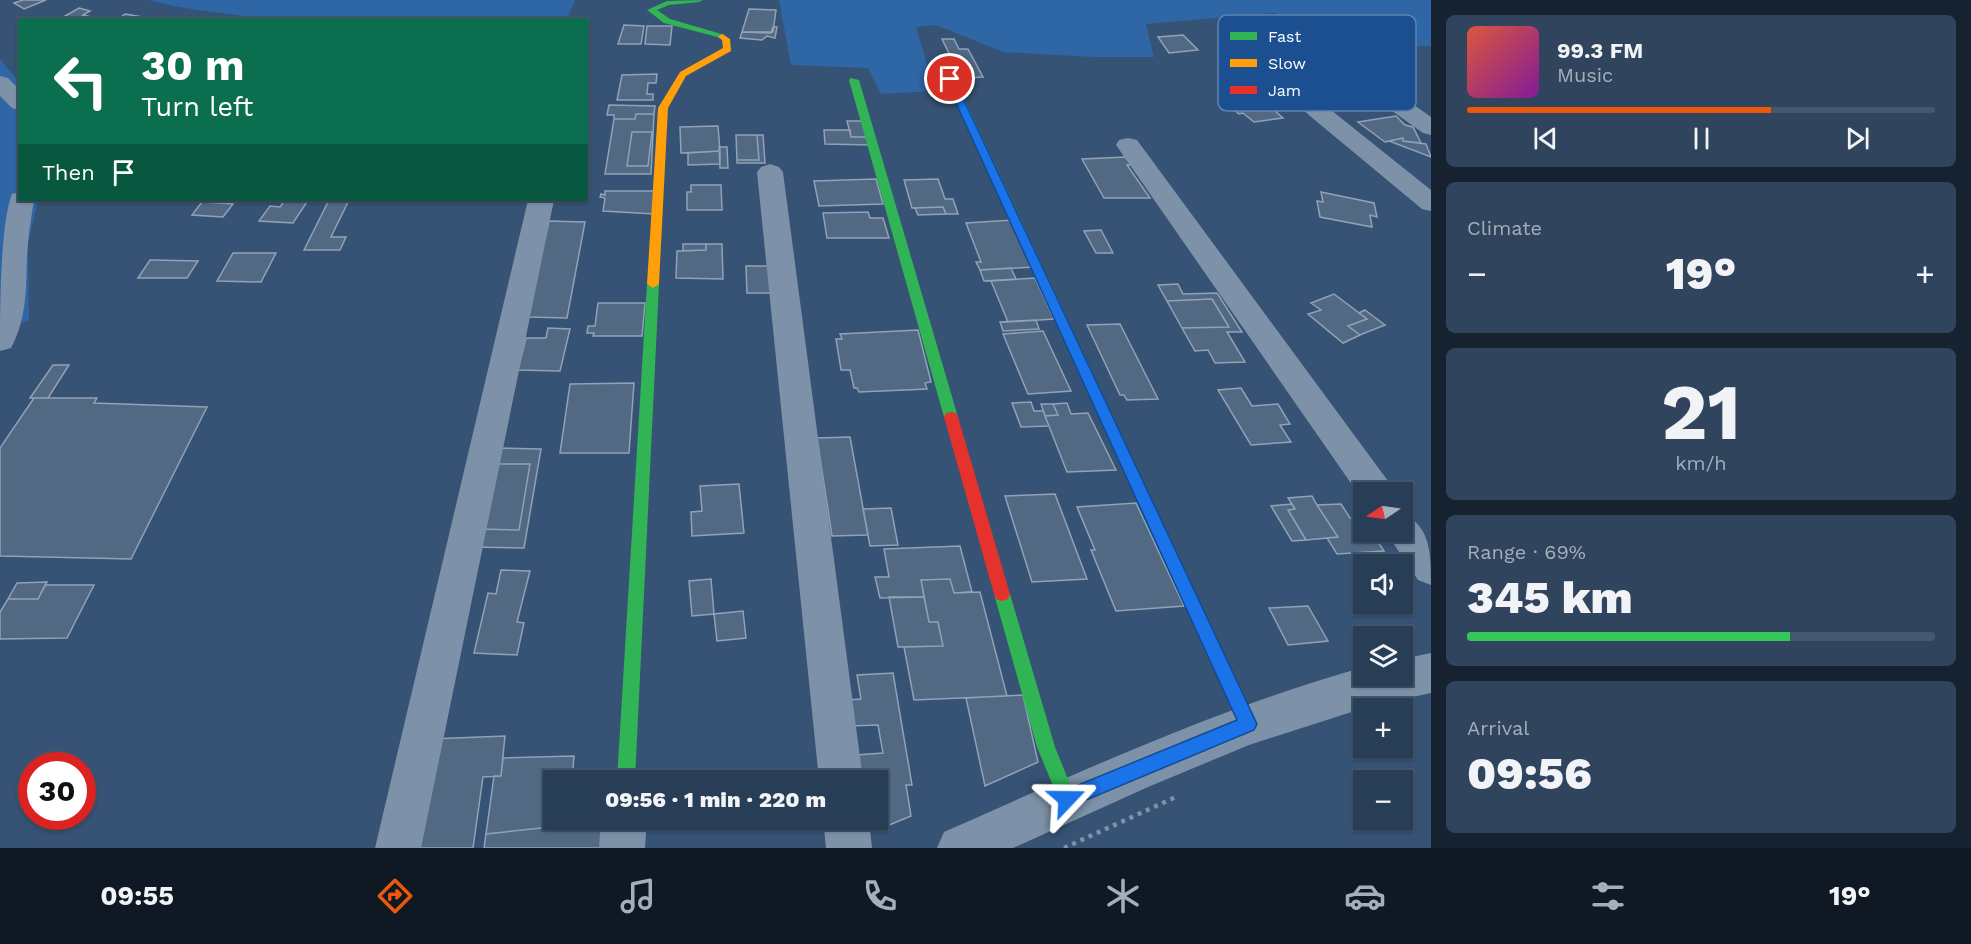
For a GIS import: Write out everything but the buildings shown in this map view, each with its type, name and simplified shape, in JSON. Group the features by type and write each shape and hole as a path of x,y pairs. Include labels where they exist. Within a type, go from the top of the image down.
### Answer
{"street":[{"path":"627,770 663,108 683,74 728,49 726,39 670,22 651,9 658,3 668,0 699,0"},
{"path":"950,79 1248,724"},
{"path":"854,80 1046,747 1067,799"},
{"path":"0,83 18,101"},
{"path":"1318,111 1431,203"},
{"path":"1407,111 1431,128"},
{"path":"1128,145 1369,482"},
{"path":"770,172 840,770"},
{"path":"0,340 5,331 13,297 15,240 21,201"},
{"path":"398,848 541,201"},
{"path":"1412,542 1431,568"},
{"path":"960,848 1067,799 1248,724 1345,693 1431,673"},
{"path":"622,848 623,830"},
{"path":"847,830 849,848"}],"path":[{"path":"1064,848 1188,791"}],"shaded area":[{"path":"148,0 575,0 567,18 258,18 178,7"},
{"path":"779,0 1431,0 1431,46 1416,46 1416,15 1277,15 1274,13 1218,15 1218,18 1146,24 1154,57 1093,57 1003,52 936,25 916,27 935,91 881,94 868,68 791,65"},
{"path":"0,59 18,81 18,201 38,201 28,243 29,320 0,332"}],"traffic: fast":[{"path":"699,0 667,3 651,10 667,21 722,37"},
{"path":"950,79 1199,618"},
{"path":"854,80 951,417"},
{"path":"627,770 653,284"},
{"path":"1002,594 1046,747 1067,799"}],"traffic: slow":[{"path":"653,284 663,108 683,74 728,49 726,39 722,37"}],"traffic: jam":[{"path":"951,417 1002,594"},
{"path":"1199,618 1248,724"}],"route":[{"path":"950,79 1248,724 1067,799"}]}
